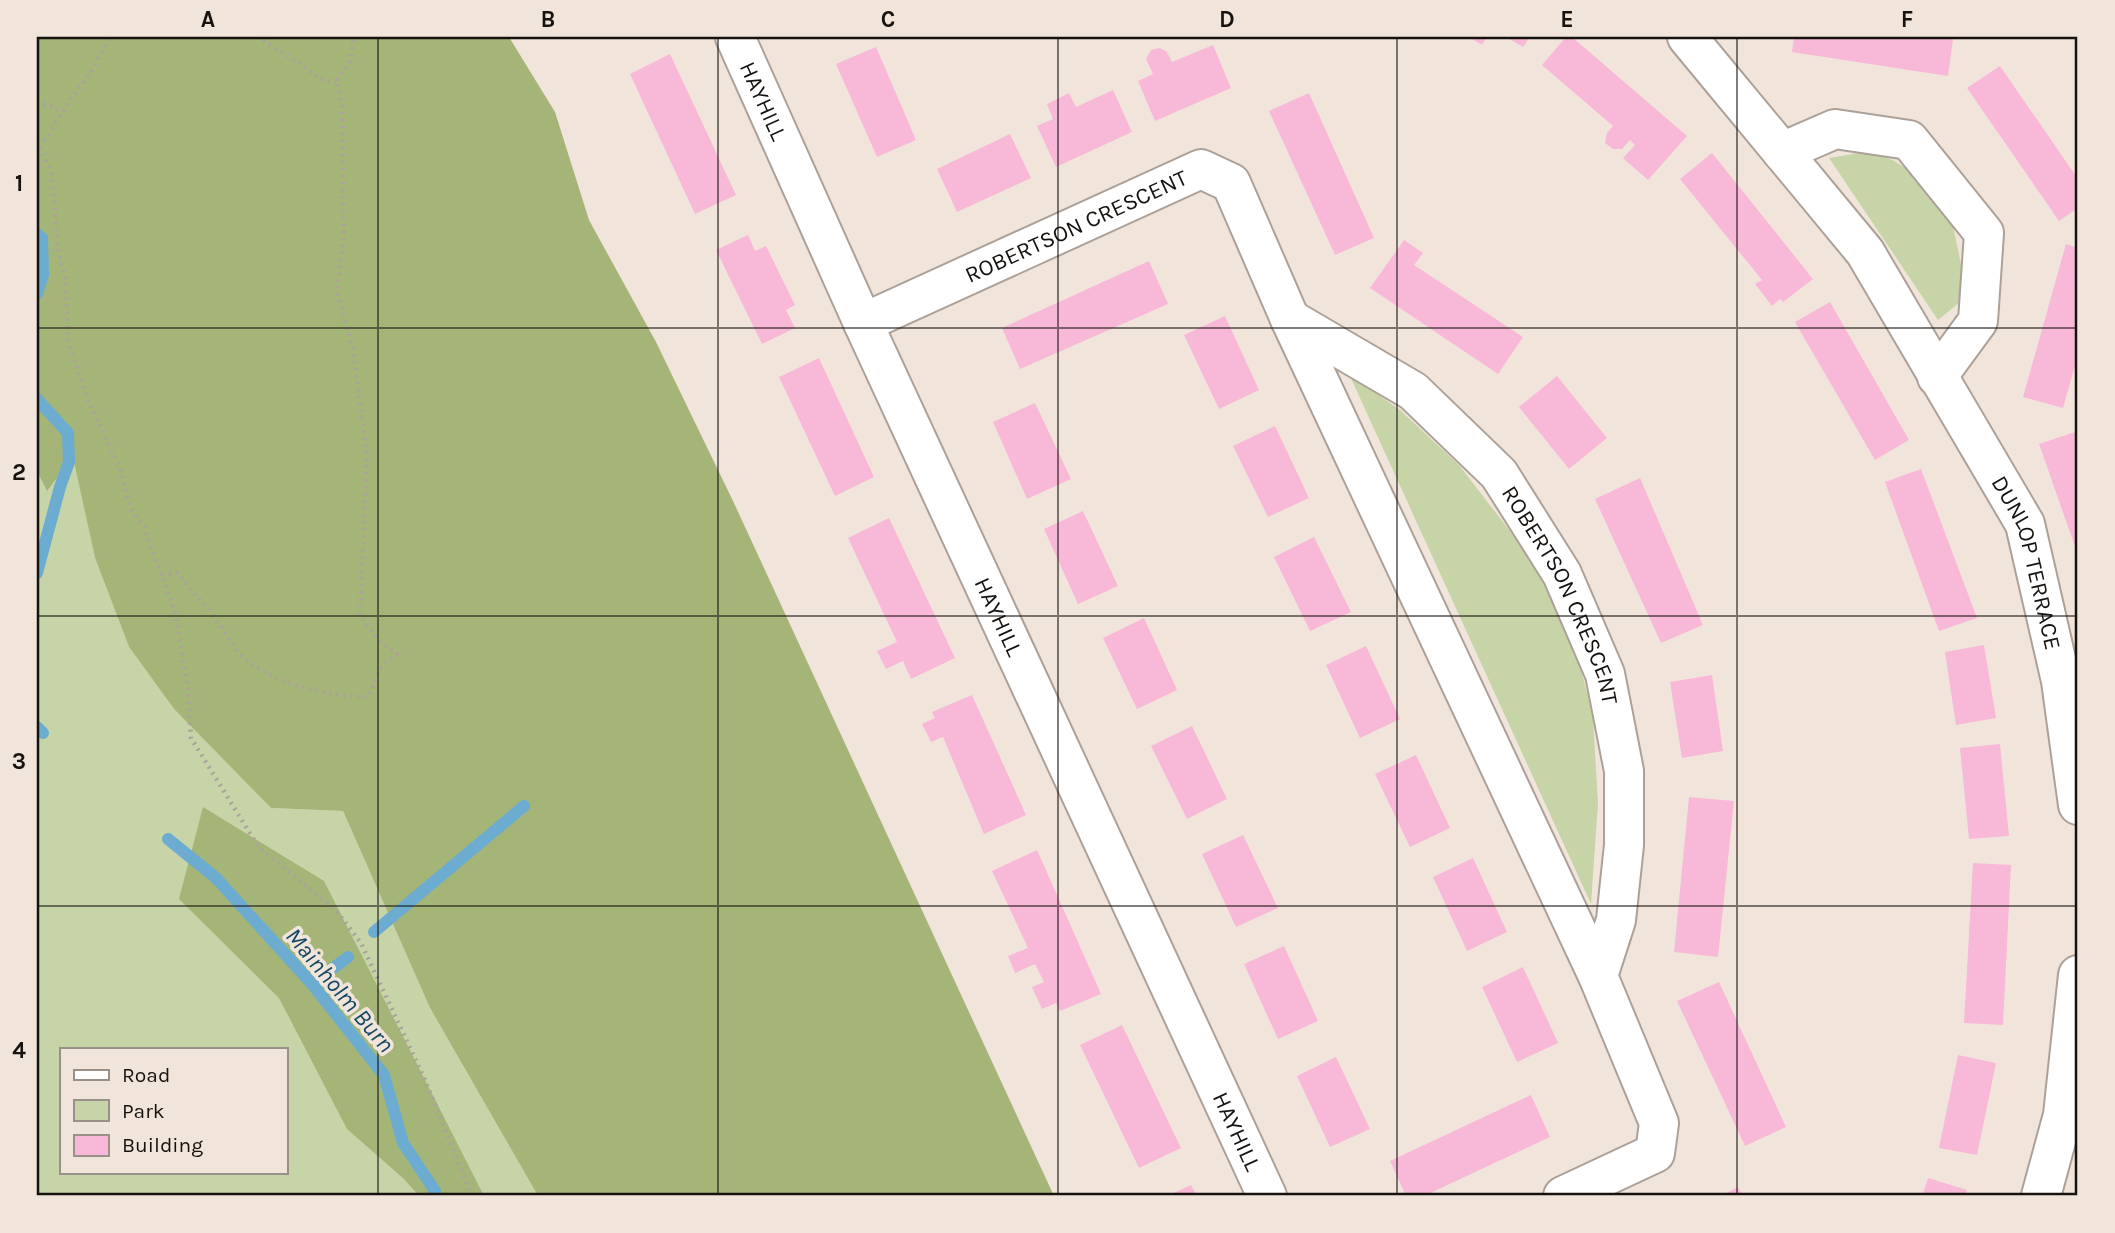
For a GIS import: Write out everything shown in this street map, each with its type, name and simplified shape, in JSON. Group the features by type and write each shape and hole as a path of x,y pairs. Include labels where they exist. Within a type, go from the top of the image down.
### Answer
{"street":[{"name":"HAYHILL","path":"735,37 863,323 1268,1196"},
{"name":"DUNLOP TERRACE","path":"1688,37 1865,252 2025,524 2061,681 2078,805"},
{"path":"1782,152 1835,130 1909,140 1984,233 1978,321 1937,377"},
{"name":"ROBERTSON CRESCENT","path":"863,323 1201,169 1231,183 1290,319 1598,976 1659,1123 1655,1153 1563,1196"},
{"name":"ROBERTSON CRESCENT","path":"1290,319 1413,391 1499,474 1562,574 1605,674 1624,771 1623,845 1616,920 1598,976"},
{"path":"2041,1196 2063,1115 2078,975"}],"path":[{"path":"109,37 90,74 62,111 46,139 37,141 52,175 58,248 66,282 68,341 87,398 120,468 129,506 144,527 175,612 188,689 191,738 259,848 335,909 361,943 425,1080 472,1196"},
{"path":"257,37 298,62 319,79 336,82"},
{"path":"336,82 351,61 354,37"},
{"path":"162,575 177,573 219,623 243,657 263,671 301,685 342,696 368,697 381,667 397,654 379,640 360,615 367,456 353,349 337,292 344,233 342,103 336,82"},
{"path":"37,101 62,111"}],"green space":[{"path":"37,37 509,37 555,112 589,220 656,342 733,501 1054,1196 538,1196 430,1008 343,811 271,808 174,709 129,647 95,558 69,439 69,462 47,491 37,471"},
{"path":"1865,152 1893,160 1929,184 1952,221 1962,269 1959,303 1938,320 1829,158"},
{"path":"1349,374 1400,410 1459,465 1536,565 1574,641 1593,717 1598,803 1591,904"},
{"path":"37,389 68,433 95,558 129,647 174,709 271,808 343,811 430,1008 538,1196 37,1196"},
{"path":"203,807 324,881 484,1196 419,1196 404,1179 347,1129 279,998 179,899"}],"building":[{"path":"1469,37 1487,37 1482,45"},
{"path":"1506,37 1530,37 1523,47"},
{"path":"1566,37 1572,37 1687,136 1648,180 1623,158 1635,145 1630,140 1622,149 1613,149 1605,143 1607,133 1613,126 1542,65"},
{"path":"1794,37 1953,39 1948,76 1792,52"},
{"path":"1213,45 1231,88 1155,121 1138,81 1153,74 1146,59 1151,50 1160,48 1167,52 1172,62"},
{"path":"876,47 916,140 877,157 836,64"},
{"path":"670,54 736,195 695,214 630,74"},
{"path":"2000,66 2078,179 2078,208 2059,221 1967,88"},
{"path":"1113,90 1132,132 1056,167 1037,126 1053,119 1047,104 1069,93 1076,107"},
{"path":"1309,93 1374,238 1335,255 1269,111"},
{"path":"1010,134 1031,178 957,212 937,169"},
{"path":"1712,153 1813,279 1783,302 1780,299 1772,306 1755,284 1762,280 1680,179"},
{"path":"748,235 755,251 766,246 795,305 786,310 795,328 762,344 716,250"},
{"path":"1404,240 1423,253 1414,265 1523,337 1498,374 1370,288"},
{"path":"2066,244 2078,248 2078,355 2063,408 2023,397"},
{"path":"1149,261 1168,304 1020,369 1002,328"},
{"path":"1830,302 1909,440 1875,460 1795,322"},
{"path":"1225,316 1259,390 1219,409 1184,335"},
{"path":"819,358 874,477 835,496 779,377"},
{"path":"1557,376 1607,438 1569,469 1519,407"},
{"path":"1035,403 1071,479 1027,499 993,422"},
{"path":"1275,426 1309,498 1268,517 1233,446"},
{"path":"2078,431 2078,555 2039,444"},
{"path":"1921,469 1977,618 1939,631 1885,482"},
{"path":"1640,478 1703,625 1661,643 1595,499"},
{"path":"1083,511 1118,586 1078,604 1044,529"},
{"path":"889,518 955,658 911,679 903,661 886,669 877,651 897,642 848,538"},
{"path":"1314,537 1351,612 1310,631 1274,557"},
{"path":"1144,618 1177,690 1137,709 1103,638"},
{"path":"1984,645 1996,718 1956,725 1945,652"},
{"path":"1366,646 1400,719 1360,738 1326,665"},
{"path":"1712,675 1723,751 1682,758 1670,682"},
{"path":"972,695 1026,815 984,834 943,737 931,742 922,724 935,718 932,712"},
{"path":"1192,726 1227,799 1187,819 1151,746"},
{"path":"2000,744 2009,836 1969,839 1960,748"},
{"path":"1416,755 1450,828 1410,847 1375,774"},
{"path":"1689,797 1734,801 1718,957 1674,952"},
{"path":"1243,835 1278,908 1236,927 1202,854"},
{"path":"1037,850 1101,994 1060,1011 1056,1003 1042,1009 1032,987 1044,982 1035,964 1015,973 1008,956 1028,948 992,871"},
{"path":"1473,858 1507,932 1467,951 1433,877"},
{"path":"1973,863 2011,865 2003,1025 1964,1023"},
{"path":"1284,946 1318,1021 1278,1039 1244,964"},
{"path":"1523,967 1558,1043 1517,1062 1482,987"},
{"path":"1719,982 1786,1127 1745,1146 1677,1001"},
{"path":"1122,1025 1181,1148 1139,1168 1080,1045"},
{"path":"1958,1055 1996,1063 1977,1155 1939,1148"},
{"path":"1336,1057 1370,1129 1330,1147 1297,1076"},
{"path":"1531,1095 1550,1137 1424,1196 1406,1196 1390,1161"},
{"path":"1928,1178 1967,1190 1965,1196 1922,1196"},
{"path":"1191,1185 1197,1196 1167,1196"},
{"path":"1738,1187 1743,1196 1720,1196"}],"waterway":[{"name":"Mainholm Burn","path":"37,234 42,238 43,275 37,294"},
{"name":"Mainholm Burn","path":"37,399 68,433 69,462 37,573"},
{"name":"Mainholm Burn","path":"37,727 43,733"},
{"path":"374,932 524,806"},
{"name":"Mainholm Burn","path":"168,839 216,878 312,984 384,1075 403,1143 436,1196"},
{"path":"312,984 348,957"}]}
